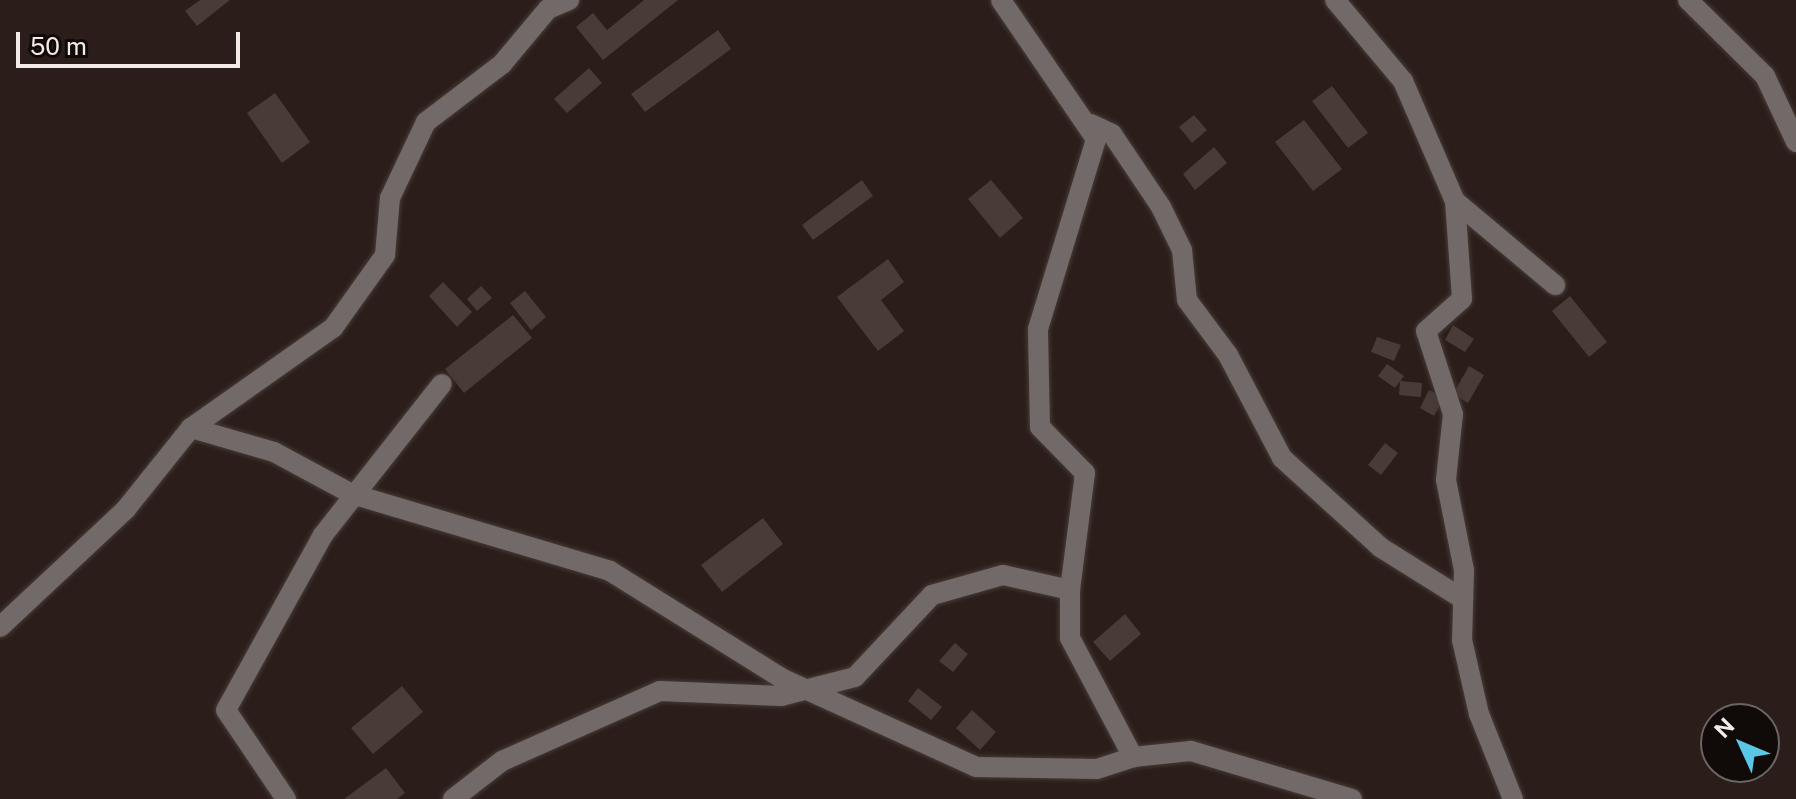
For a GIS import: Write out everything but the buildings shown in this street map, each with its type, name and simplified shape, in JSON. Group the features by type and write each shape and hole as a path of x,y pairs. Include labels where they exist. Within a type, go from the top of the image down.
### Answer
{"street":[{"path":"0,627 126,509 191,428 333,328 385,255 390,198 426,122 502,64 548,9 569,0"},
{"path":"1001,0 1091,124 1096,139 1038,329 1040,427 1085,473 1070,590 1070,638 1133,757"},
{"path":"1335,0 1403,81 1455,201 1462,299 1426,331 1453,414 1446,480 1463,599 1462,640 1479,714 1513,799"},
{"path":"1688,0 1765,76 1796,142"},
{"path":"1091,124 1112,134 1161,207 1182,250 1187,300 1228,355 1282,458 1380,547 1463,599"},
{"path":"1455,201 1555,285"},
{"path":"286,799 226,710 352,494 442,384"},
{"path":"191,428 274,452 352,494 610,571 808,689 976,767 1097,769 1133,757 1191,751 1352,799"},
{"path":"453,799 502,761 660,691 781,696 855,677 932,595 1003,575 1070,590"}]}
